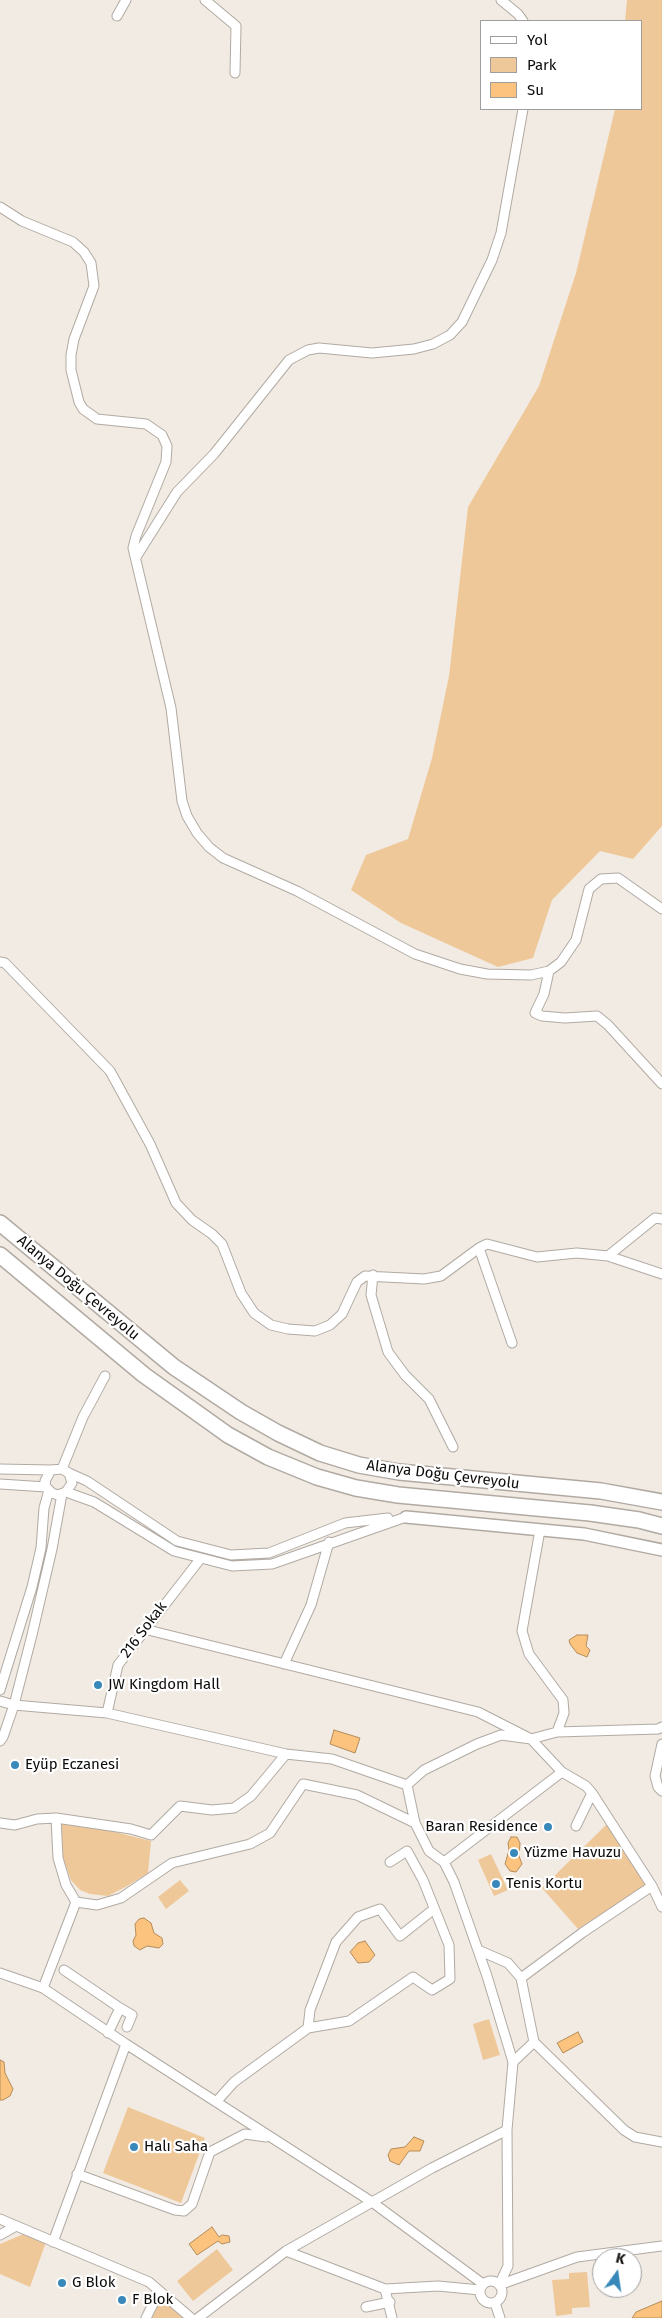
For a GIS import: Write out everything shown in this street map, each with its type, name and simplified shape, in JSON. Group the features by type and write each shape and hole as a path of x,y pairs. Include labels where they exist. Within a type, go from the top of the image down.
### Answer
{"highway":[{"name":"Alanya Doğu Çevreyolu","path":"0,1223 174,1367 241,1412 278,1433 320,1453 359,1465 399,1472 601,1491 662,1502"},
{"name":"Alanya Doğu Çevreyolu","path":"0,1255 144,1375 228,1435 268,1457 317,1477 356,1488 398,1495 590,1513 640,1520 662,1526"}],"street":[{"path":"117,16 126,0"},
{"path":"205,0 236,26 234,73"},
{"path":"501,0 522,20"},
{"path":"136,557 177,492 214,454 289,360 308,350 319,348 372,353 433,344 450,335 462,322 492,260 501,233 523,110"},
{"path":"0,207 16,218 73,242 84,252 91,264 94,286 74,339 72,355 72,370 79,402 83,409 97,419 146,424 162,435 167,446 166,462 133,548 171,708 182,801 187,816 197,833 209,847 223,858 297,891 415,954 460,969 510,976 531,975 550,971 561,962 570,952 576,940 588,889 601,879 618,878 662,910"},
{"path":"0,962 5,963 110,1071 150,1144 176,1203 192,1220 212,1234 222,1244 241,1293 254,1313 272,1325 288,1329 315,1330 330,1325 342,1314 357,1282 365,1276 424,1279 442,1276 479,1248 488,1244 537,1257 577,1253 608,1256 662,1274"},
{"path":"550,971 544,994 535,1013 542,1016 565,1018 597,1016 608,1025 662,1084"},
{"path":"608,1256 655,1218 662,1219"},
{"path":"479,1248 512,1343"},
{"path":"373,1275 372,1295 388,1352 405,1375 428,1399 453,1447"},
{"path":"0,1741 14,1705 64,1493 72,1483 66,1471 83,1417 104,1376"},
{"path":"0,1469 66,1471 87,1481 177,1541 231,1555 269,1553 345,1523 406,1517 584,1534 662,1550"},
{"path":"0,1690 42,1548 44,1508 48,1489 46,1477 51,1470"},
{"path":"0,1484 48,1489 54,1494 64,1493 99,1505 174,1551 232,1566 272,1564 329,1542 406,1517"},
{"path":"540,1530 522,1631 529,1654 563,1700 564,1713 557,1732"},
{"path":"284,1664 311,1604 329,1542"},
{"name":"216 Sokak","path":"107,1712 118,1665 144,1628 201,1558"},
{"path":"144,1628 478,1712 531,1739 562,1772 586,1786 592,1793 652,1886 662,1906"},
{"path":"0,1701 14,1705 107,1712 286,1754 332,1759 407,1784"},
{"path":"407,1784 424,1770 476,1744 501,1735 531,1739 557,1732 658,1729 662,1727"},
{"path":"662,1744 655,1776 658,1787 662,1790"},
{"path":"0,1823 15,1825 37,1819 56,1818 131,1829 151,1835 180,1806 212,1810 234,1808 251,1796 286,1754"},
{"path":"444,1862 562,1772"},
{"path":"56,1818 58,1858 61,1873 71,1896 76,1902 97,1905 121,1898 172,1863 250,1844 270,1833 303,1784 357,1795 415,1823"},
{"path":"407,1784 415,1823 429,1852 444,1862 454,1882 478,1950 513,2062 507,2130 508,2266 499,2285 502,2294 495,2303"},
{"path":"576,1826 592,1793"},
{"path":"216,2102 234,2082 308,2028 349,2021 413,1977 416,1977 432,1990 450,1979 449,1945 423,1880 407,1851 390,1862"},
{"path":"521,1978 582,1933 652,1886"},
{"path":"44,1988 76,1902"},
{"path":"308,2028 310,2010 336,1942 358,1917 380,1909 400,1936 434,1908"},
{"path":"478,1950 508,1963 521,1978 534,2042 624,2130 635,2137 662,2142"},
{"path":"64,1970 132,2015 127,2027"},
{"path":"0,1973 44,1988 108,2033 372,2202 481,2287 484,2301 495,2303"},
{"path":"108,2033 120,2008"},
{"path":"513,2062 534,2042"},
{"path":"53,2242 126,2044"},
{"path":"198,2318 286,2251 372,2202 507,2130"},
{"path":"77,2174 175,2210 184,2210 192,2204 210,2152 245,2134 272,2138"},
{"path":"0,2219 149,2282 191,2318"},
{"path":"0,2235 16,2226"},
{"path":"286,2251 385,2289 438,2286 481,2287 490,2281 499,2285 577,2257 662,2246"},
{"path":"385,2289 390,2302 392,2318"},
{"path":"146,2318 160,2292"},
{"path":"366,2307 390,2302"},
{"path":"495,2303 500,2318"}],"green space":[{"path":"627,0 662,0 662,826 633,859 600,851 552,900 533,958 498,967 401,923 351,890 366,855 408,839 432,758 449,676 468,507 539,386 576,273 615,110 642,110 642,20 625,20"},
{"path":"61,1822 103,1829 151,1841 148,1873 108,1896 90,1894 80,1890 71,1880 63,1858"},
{"path":"608,1823 647,1885 578,1929 542,1888"},
{"path":"491,1854 508,1890 494,1896 478,1860"},
{"path":"180,1880 189,1891 166,1909 158,1897"},
{"path":"489,2019 500,2055 483,2060 473,2024"},
{"path":"128,2107 205,2138 181,2203 103,2173"},
{"path":"26,2233 46,2242 30,2287 0,2274 0,2244"},
{"path":"217,2249 233,2270 193,2301 177,2281"},
{"path":"587,2272 590,2307 572,2308 572,2314 556,2316 552,2280 569,2279 569,2273"},
{"path":"160,2297 186,2318 150,2318"}],"water":[{"path":"577,1635 588,1635 586,1646 590,1650 587,1657 577,1653 570,1644 569,1640"},
{"path":"334,1730 360,1738 355,1753 330,1744"},
{"name":"Yüzme Havuzu","path":"511,1837 517,1837 520,1843 519,1856 522,1864 516,1872 510,1871 505,1864 509,1850 508,1843"},
{"path":"144,1918 151,1923 154,1933 162,1938 163,1944 159,1948 147,1946 140,1950 134,1946 135,1924 139,1919"},
{"path":"365,1941 375,1955 369,1962 358,1963 350,1952 358,1943"},
{"path":"578,2032 583,2042 563,2053 557,2043"},
{"path":"0,2060 4,2062 5,2073 13,2089 10,2096 3,2100 0,2100"},
{"path":"414,2137 424,2141 420,2151 409,2151 399,2165 390,2161 388,2155 391,2149 405,2147"},
{"path":"212,2227 219,2237 222,2235 229,2236 230,2242 222,2244 218,2241 197,2255 189,2244"},
{"path":"662,2301 662,2318 632,2318 636,2312"}],"place":[{"name":"JW Kingdom Hall","path":"98,1685"},
{"name":"Eyüp Eczanesi","path":"15,1765"},
{"name":"Baran Residence","path":"548,1827"},
{"name":"Yüzme Havuzu","path":"514,1853"},
{"name":"Tenis Kortu","path":"496,1884"},
{"name":"Halı Saha","path":"134,2147"},
{"name":"G Blok","path":"62,2283"},
{"name":"F Blok","path":"122,2300"}]}
